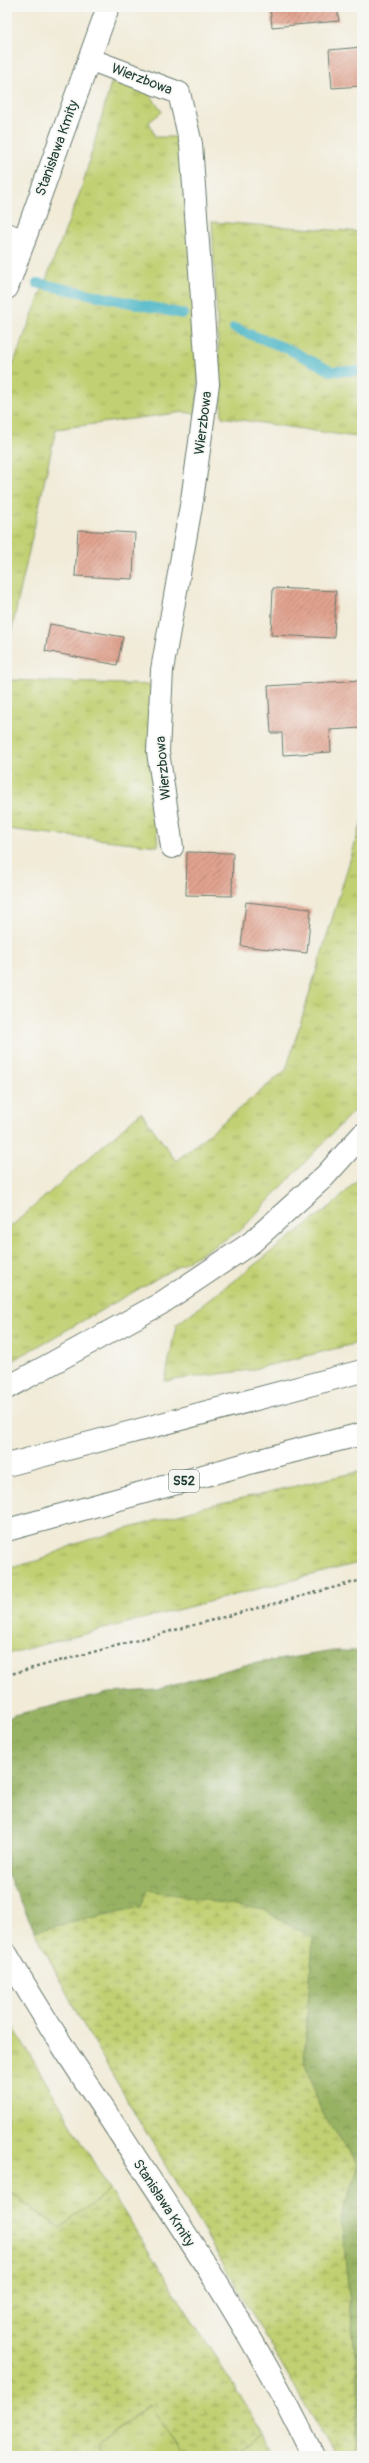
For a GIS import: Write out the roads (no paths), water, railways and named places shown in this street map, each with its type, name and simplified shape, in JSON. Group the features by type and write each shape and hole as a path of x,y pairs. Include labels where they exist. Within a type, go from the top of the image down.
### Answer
{"main road":[{"name":"Stanisława Kmity","path":"7,288 15,238 89,59 108,7"},
{"name":"Wierzbowa","path":"89,59 179,93 191,144 208,384 192,500 162,670 158,752 172,847"},
{"path":"7,1388 160,1304 251,1243 325,1176 362,1135"},
{"path":"7,1465 362,1371"},
{"name":"S52","path":"7,1530 286,1453 362,1434"},
{"name":"Stanisława Kmity","path":"7,1955 238,2319 277,2386 313,2456"}],"waterway":[{"path":"37,283 183,314"},
{"path":"234,328 288,349 331,371 362,371"}]}
